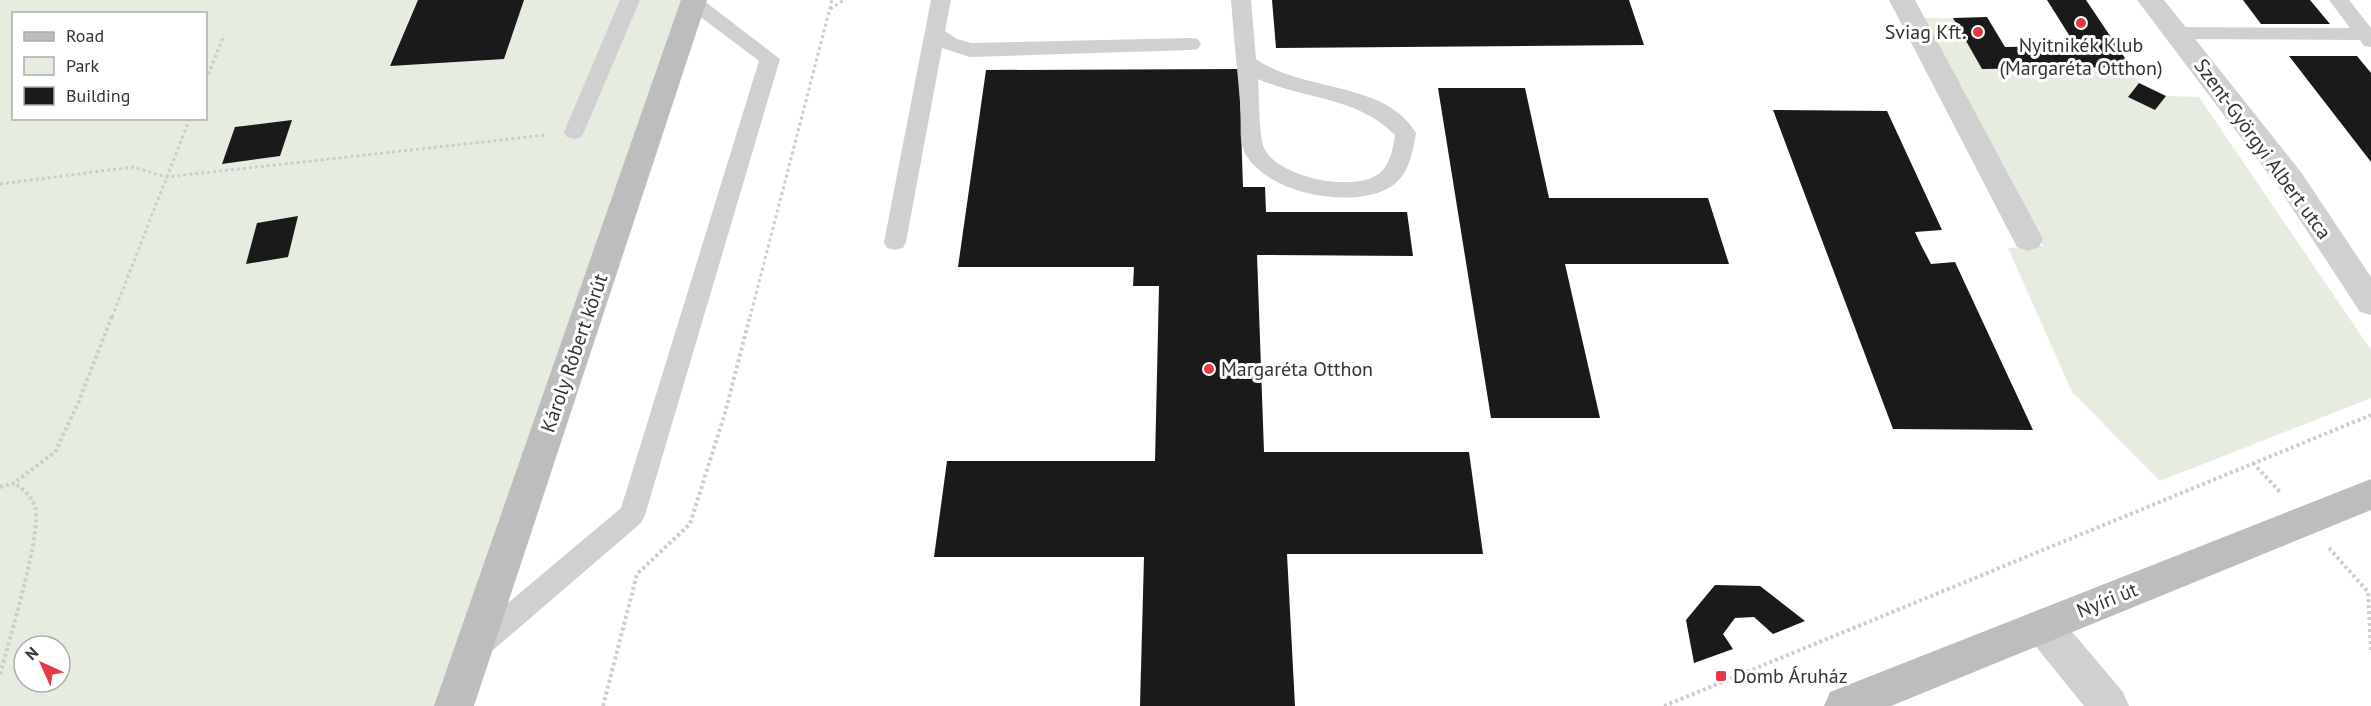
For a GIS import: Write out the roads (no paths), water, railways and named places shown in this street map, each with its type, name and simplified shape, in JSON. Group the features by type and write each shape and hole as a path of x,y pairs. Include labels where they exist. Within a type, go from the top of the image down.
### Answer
{"street":[{"path":"1902,0 2028,238"},
{"name":"Szent-Györgyi Albert utca","path":"2150,0 2178,33 2290,180 2371,303"},
{"name":"Károly Róbert körút","path":"454,706 694,1"},
{"name":"Nyíri út","path":"1844,706 2043,626 2366,503"},
{"path":"2043,626 2109,706"}],"lane":[{"path":"574,132 630,0"},
{"path":"895,242 941,0"},
{"path":"1241,0 1245,61 1254,151 1273,173 1298,183 1354,189 1383,181 1401,160 1406,133 1393,116 1373,105 1340,94 1271,80 1245,61"},
{"path":"2339,0 2368,37"},
{"path":"473,650 632,515 691,312 771,60 694,1"},
{"path":"934,32 950,44 970,50 1191,44"},
{"path":"2178,33 2368,37"}],"place":[{"name":"Nyitnikék Klub (Margaréta Otthon)","path":"2081,23"},
{"name":"Sviag Kft.","path":"1978,32"},
{"name":"Margaréta Otthon","path":"1209,369"},
{"name":"Domb Áruház","path":"1721,676"}]}
